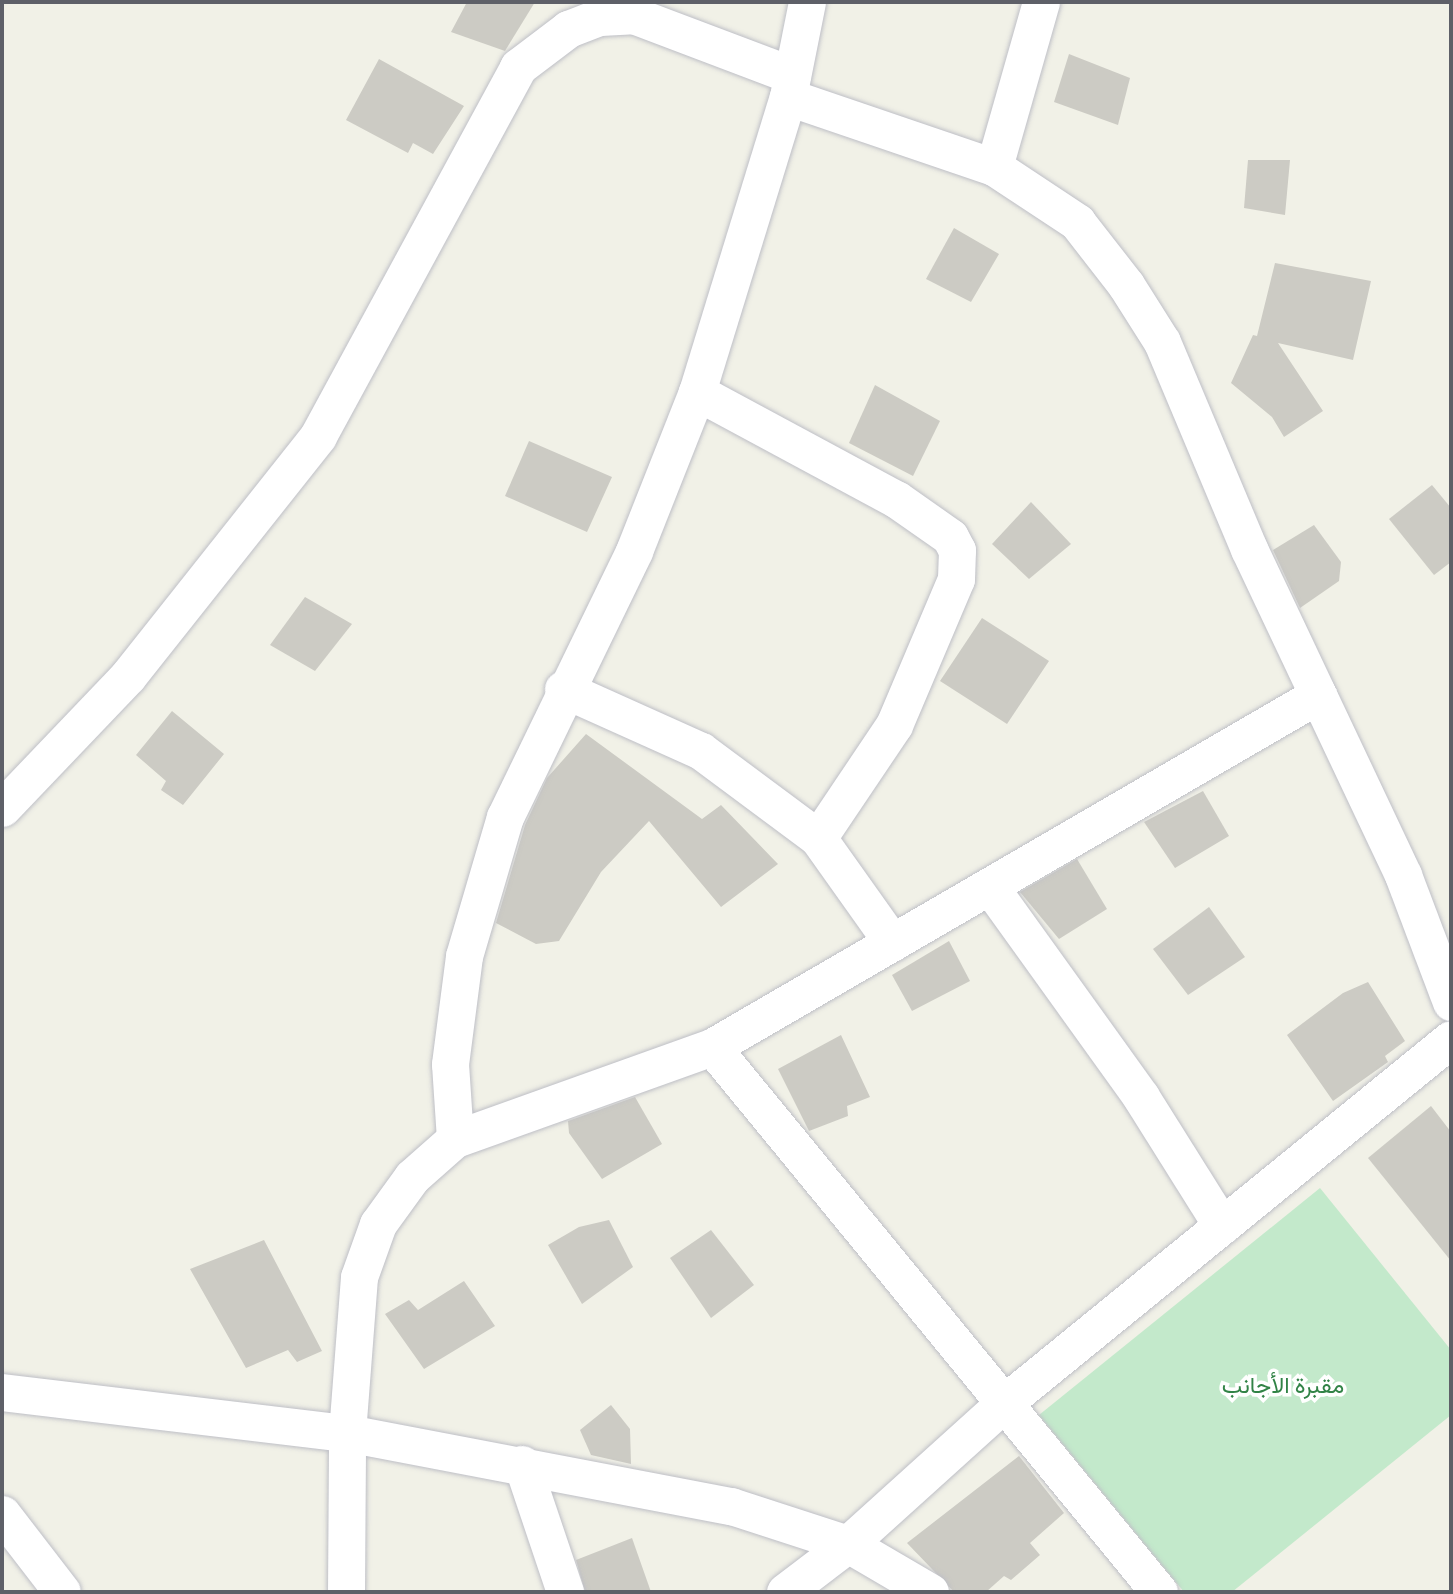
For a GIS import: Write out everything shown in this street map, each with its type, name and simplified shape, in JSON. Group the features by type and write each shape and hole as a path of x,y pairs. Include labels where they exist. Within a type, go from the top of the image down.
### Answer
{"street":[{"path":"455,1139 450,1064 464,956 505,817 563,689 634,551 697,392 790,86 807,2"},
{"path":"994,167 1041,2"},
{"path":"2,808 128,676 318,436 519,67 568,29 600,17 633,15 790,86 994,167 1077,222 1162,342 1318,695 1403,875 1451,1002"},
{"path":"697,392 896,499 950,537 957,550 956,579 894,725 818,838"},
{"path":"563,689 701,751 818,838 892,942"},
{"path":"346,1592 347,1433 359,1277 378,1224 412,1177 455,1139 712,1047 892,942 991,888 1318,695"},
{"path":"991,888 1141,1097 1222,1226"},
{"path":"785,1592 848,1544 1004,1404 1451,1039"},
{"path":"712,1047 1158,1592"},
{"path":"2,1392 347,1433 522,1464 731,1506 848,1544 930,1592"},
{"path":"522,1464 565,1592"},
{"path":"8,1537 62,1592"}],"green space":[{"name":"مقبرة الأجانب","path":"1320,1188 1451,1350 1451,1415 1232,1592 1184,1592 1039,1415"}],"building":[{"path":"467,2 535,2 505,51 451,32"},
{"path":"1069,54 1130,78 1118,125 1054,102"},
{"path":"379,59 464,106 433,154 413,143 408,153 346,120"},
{"path":"1248,160 1290,160 1285,215 1244,208"},
{"path":"954,228 999,254 971,302 926,279"},
{"path":"1275,263 1371,281 1353,360 1278,343 1323,411 1284,437 1272,417 1231,383 1253,335 1257,336"},
{"path":"875,385 940,421 913,476 849,443"},
{"path":"529,441 612,477 587,532 505,496"},
{"path":"1432,485 1451,508 1451,562 1434,575 1389,519"},
{"path":"1031,502 1071,544 1029,579 992,544"},
{"path":"1314,525 1341,562 1339,581 1300,608 1273,550"},
{"path":"305,597 352,624 315,671 270,645"},
{"path":"982,618 1049,661 1007,724 940,681"},
{"path":"172,711 224,754 183,805 161,790 166,781 136,755"},
{"path":"586,734 702,819 721,805 778,864 721,907 649,821 601,872 559,941 536,944 496,923 525,825 547,778"},
{"path":"1203,791 1229,836 1175,868 1144,822"},
{"path":"1077,859 1107,909 1059,939 1020,892"},
{"path":"1209,907 1245,957 1188,995 1153,949"},
{"path":"949,941 970,981 912,1011 892,975"},
{"path":"1368,982 1405,1041 1385,1056 1388,1062 1333,1101 1287,1035 1343,993"},
{"path":"841,1035 870,1097 847,1106 848,1116 809,1131 778,1069"},
{"path":"635,1097 662,1144 602,1179 569,1133 568,1121"},
{"path":"1431,1106 1451,1132 1451,1261 1368,1158"},
{"path":"609,1220 633,1267 582,1304 548,1245 579,1227"},
{"path":"711,1230 754,1285 711,1318 670,1258"},
{"path":"264,1240 322,1351 297,1362 288,1350 246,1368 190,1269"},
{"path":"464,1281 495,1326 424,1369 385,1314 409,1300 418,1310"},
{"path":"611,1405 630,1429 631,1464 591,1455 580,1430"},
{"path":"1019,1456 1064,1513 1030,1543 1040,1555 1011,1580 1004,1576 986,1592 954,1592 907,1543"},
{"path":"632,1538 651,1592 585,1592 576,1560"}]}
